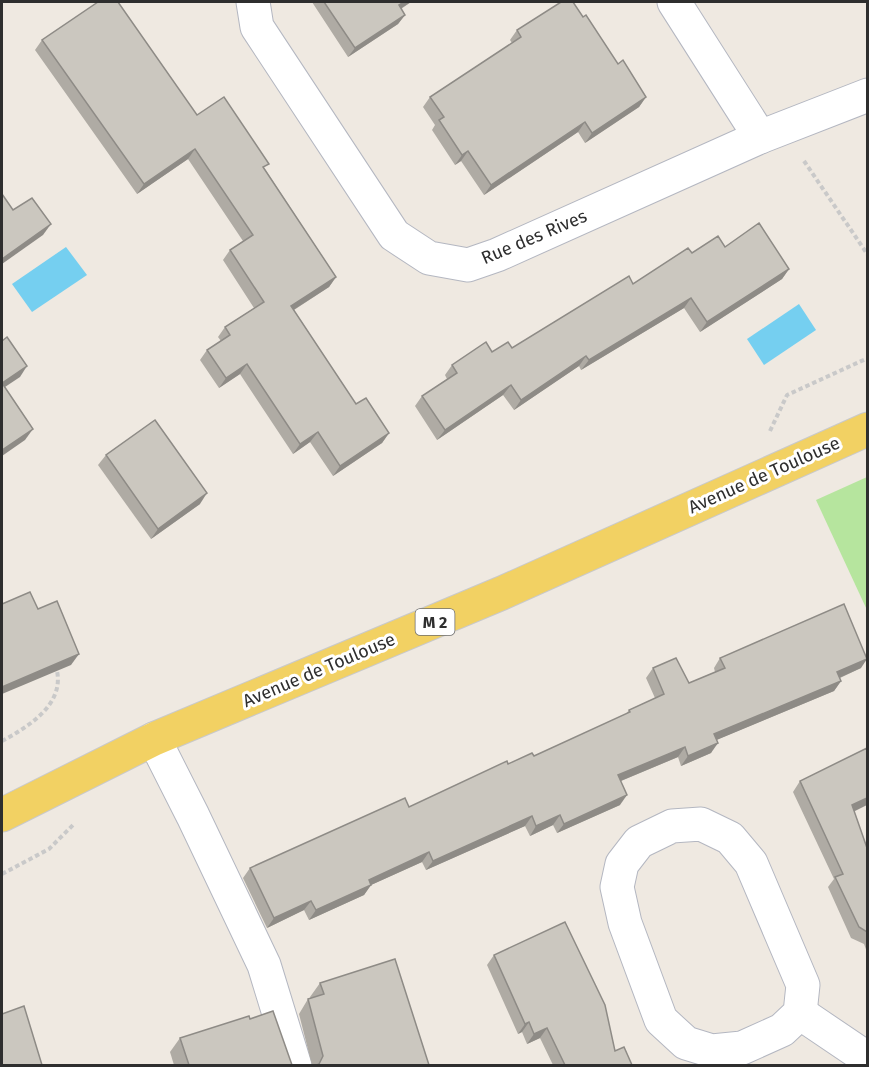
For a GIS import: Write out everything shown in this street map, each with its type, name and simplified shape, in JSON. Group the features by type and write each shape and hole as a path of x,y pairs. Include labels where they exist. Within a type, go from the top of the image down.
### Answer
{"main road":[{"name":"Avenue de Toulouse","path":"2,815 154,739 502,593 867,429"}],"street":[{"name":"Rue des Rives","path":"253,2 257,27 394,235 429,258 468,265 497,255 760,137 867,95"},
{"path":"674,2 760,137"},
{"path":"154,739 264,965 295,1065"},
{"path":"701,824 730,838 751,863 803,985 800,1013 782,1030 742,1048 712,1051 686,1043 661,1020 625,923 617,887 622,864 639,842 672,826 701,824"},
{"path":"800,1013 867,1059"}],"path":[{"path":"760,137 803,159 867,255"},
{"path":"2,741 38,718 54,698 59,681 57,670"}],"green space":[{"path":"867,477 867,610 816,500"}],"water":[{"path":"66,247 87,275 32,312 12,284"},
{"path":"799,304 816,330 764,365 747,339"}],"building":[{"path":"98,2 118,2 197,115 224,97 269,164 263,167 336,277 291,306 356,404 366,398 389,433 340,466 318,432 300,444 247,364 226,378 207,350 230,335 225,327 264,302 230,250 253,235 195,149 144,184 42,40"},
{"path":"324,2 404,2 399,5 405,15 355,48"},
{"path":"561,2 573,2 583,17 586,15 618,64 623,60 646,97 592,133 585,122 491,185 468,151 462,155 439,120 444,117 430,97 521,37 517,30"},
{"path":"2,194 13,210 32,198 51,224 2,259"},
{"path":"759,223 789,269 707,322 691,298 589,360 586,356 521,400 511,385 445,430 422,396 457,373 452,365 486,342 492,352 508,342 512,348 629,276 633,284 688,248 692,253 718,236 725,247"},
{"path":"7,337 27,366 2,383 2,341"},
{"path":"2,383 33,429 2,450"},
{"path":"155,420 207,493 158,529 106,455"},
{"path":"30,592 38,609 57,601 79,654 2,687 2,604"},
{"path":"844,604 867,659 837,672 841,681 714,734 718,743 688,756 685,747 618,775 627,795 564,824 560,815 536,826 532,816 433,861 429,852 369,880 371,885 316,910 311,901 274,918 250,868 405,798 409,807 507,761 508,764 532,753 534,756 630,712 629,710 664,694 653,668 676,658 689,683 725,668 720,658"},
{"path":"867,748 867,798 852,805 867,848 867,932 859,927 835,877 843,874 800,781"},
{"path":"565,922 605,1005 615,1051 624,1047 632,1065 565,1065 547,1028 534,1034 529,1022 525,1024 494,955"},
{"path":"395,959 429,1065 317,1065 323,1056 308,999 324,994 320,983"},
{"path":"24,1006 42,1065 2,1065 2,1014"},
{"path":"273,1011 292,1065 189,1065 180,1038 249,1016 250,1019"}]}
